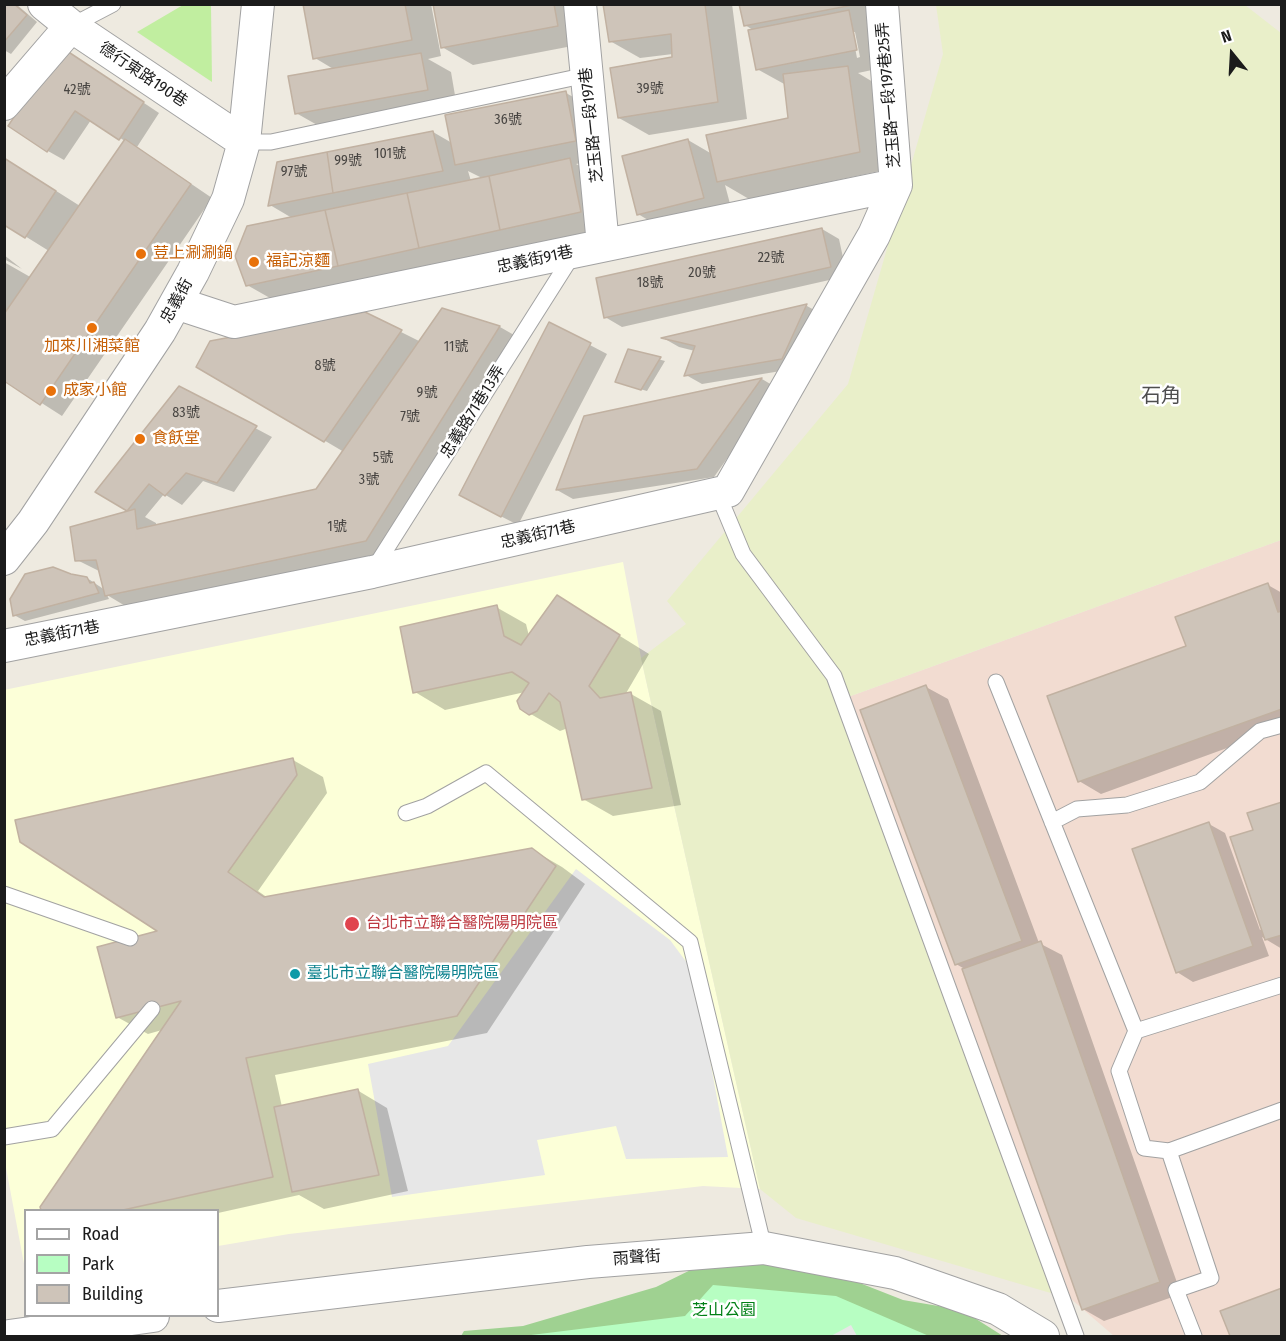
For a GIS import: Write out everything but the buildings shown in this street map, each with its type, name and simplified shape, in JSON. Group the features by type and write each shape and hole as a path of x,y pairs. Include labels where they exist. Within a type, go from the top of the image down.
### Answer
{"street":[{"name":"德行東路190巷","path":"44,4 71,26 244,142"},
{"name":"忠義街","path":"6,556 33,522 160,331 193,272 228,199 244,142 258,4"},
{"name":"芝玉路一段197巷","path":"580,4 587,75 588,249"},
{"name":"芝玉路一段197巷25弄","path":"882,4 896,185"},
{"path":"4,104 71,26"},
{"path":"718,494 728,491 874,235 896,185"},
{"name":"忠義街91巷","path":"176,303 234,322 896,185"},
{"name":"忠義街71巷","path":"4,646 372,572 718,494"},
{"name":"雨聲街","path":"219,1306 588,1262 764,1248 895,1273 998,1309 1043,1336"},
{"path":"9,1336 146,1317"}],"lane":[{"path":"71,26 113,4"},
{"path":"244,142 271,142 587,75"},
{"name":"忠義路71巷13弄","path":"372,572 588,249"},
{"path":"718,494 744,554 834,676 1076,1336"},
{"path":"996,682 1136,1031 1119,1071 1144,1148 1169,1151 1281,1110"},
{"path":"1052,822 1077,808 1127,805 1200,782 1260,731 1281,726"},
{"path":"406,813 427,806 486,773 690,942 764,1248"},
{"path":"4,894 130,938"},
{"path":"1136,1031 1281,985"},
{"path":"4,1137 52,1129 152,1008"},
{"path":"1169,1151 1211,1278 1176,1290 1194,1336"}],"shaded area":[{"path":"936,5 1245,5 1281,33 1281,540 848,697 1071,1299 796,1218 760,1189 641,658 686,624 667,601 848,384 943,54"},
{"path":"1281,540 1281,1336 1114,1336 1071,1299 848,697"},
{"name":"台北市立聯合醫院陽明院區","path":"623,562 641,658 760,1189 703,1186 289,1234 219,1246 219,1209 24,1209 24,1264 4,1157 4,690"},
{"path":"576,869 670,940 696,975 728,1157 626,1159 616,1126 537,1140 545,1175 392,1197 368,1064 448,1046"},
{"path":"851,1325 857,1336 831,1336"}],"green space":[{"path":"183,5 211,5 212,82 137,32"},
{"path":"717,1257 787,1265 847,1278 903,1300 962,1310 1003,1336 461,1336 464,1331 523,1326 656,1287"},
{"name":"芝山公園","path":"713,1285 836,1296 929,1336 523,1336 685,1316"}],"place":[{"name":"荳上涮涮鍋","path":"141,254"},
{"name":"福記涼麵","path":"254,262"},
{"name":"加來川湘菜館","path":"92,328"},
{"name":"成家小館","path":"51,391"},
{"name":"食飫堂","path":"140,439"},
{"name":"台北市立聯合醫院陽明院區","path":"352,924"},
{"name":"臺北市立聯合醫院陽明院區","path":"295,974"}],"district":[{"name":"石角","path":"1161,396"}]}
